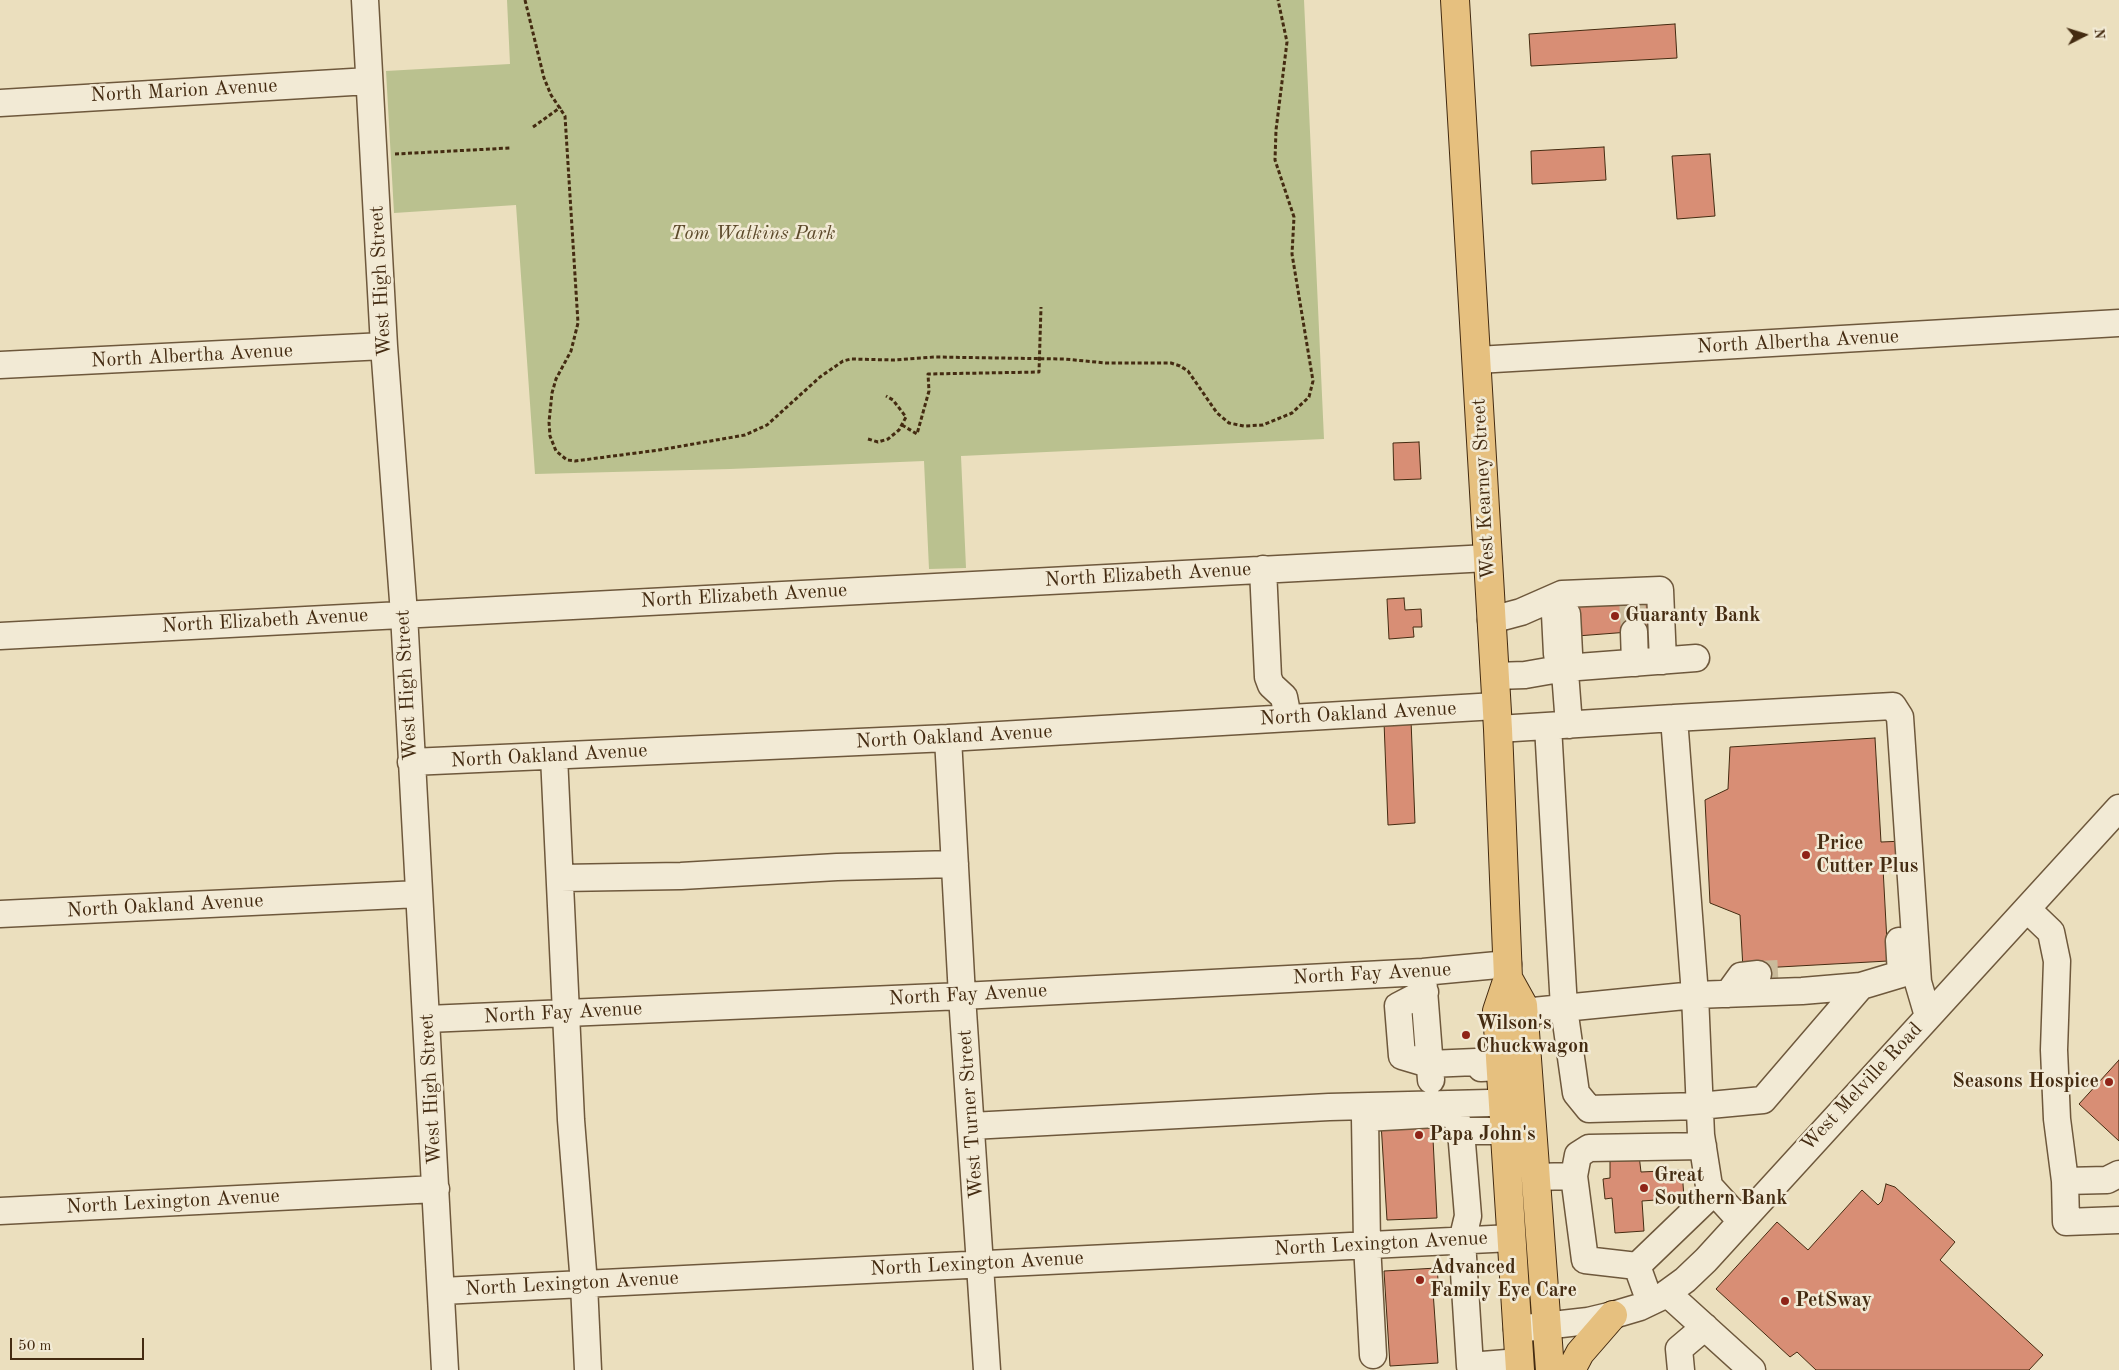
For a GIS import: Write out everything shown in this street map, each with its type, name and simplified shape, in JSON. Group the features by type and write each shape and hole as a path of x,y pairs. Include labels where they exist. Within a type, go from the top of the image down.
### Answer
{"main road":[{"name":"West Kearney Street","path":"1455,0 1495,676 1508,971 1497,1011 1491,1068 1505,1131 1520,1366"},
{"name":"West Kearney Street","path":"1508,971 1523,1005 1550,1370"},
{"path":"1571,1370 1580,1353 1613,1315"}],"street":[{"name":"West High Street","path":"365,0 384,346 404,614 445,1370"},
{"name":"North Marion Avenue","path":"0,103 369,80"},
{"name":"North Albertha Avenue","path":"1477,360 2119,323"},
{"name":"North Albertha Avenue","path":"0,365 384,346"},
{"name":"North Elizabeth Avenue","path":"0,636 1488,558"},
{"path":"1263,569 1268,678 1271,685 1284,697 1288,718"},
{"path":"1491,620 1562,600 1632,595 1660,590 1663,661"},
{"path":"1562,600 1567,614 1569,654 1564,664 1558,726 1564,1008 1576,1093 1589,1109 1700,1106 1763,1100 1861,986"},
{"path":"1634,632 1635,663"},
{"path":"1495,676 1525,676 1564,664 1635,663 1696,658"},
{"name":"North Oakland Avenue","path":"411,762 948,738 1288,718 1497,718 1558,726 1893,706 1900,717 1918,982 1928,1016"},
{"path":"1674,718 1695,995 1703,1146 1709,1186 1740,1220"},
{"name":"West Turner Street","path":"948,738 962,996 987,1370"},
{"path":"554,756 572,1120 584,1284 588,1370"},
{"name":"West Melville Road","path":"1518,1329 1588,1321 1613,1315 1658,1297 1685,1280 1706,1260 1740,1220 2119,808"},
{"path":"561,878 681,876 837,867 955,864"},
{"path":"1523,1012 1695,995 1802,991 1861,986 1901,974 1895,885"},
{"name":"North Oakland Avenue","path":"0,914 420,894"},
{"path":"2027,909 2051,932 2057,961 2054,1050 2057,1119 2065,1181 2066,1222 2119,1220"},
{"name":"North Fay Avenue","path":"427,1020 962,996 1424,982 1508,971"},
{"path":"1728,994 1741,976 1768,974 1791,974 1802,991"},
{"path":"1424,982 1398,1006 1402,1056 1429,1064 1431,1080 1476,1077 1491,1068"},
{"path":"971,1126 1319,1107 1489,1103"},
{"path":"1373,1355 1367,1244 1365,1118 1454,1113 1461,1131 1468,1216 1462,1241 1470,1366 1520,1366"},
{"path":"1461,1131 1505,1131"},
{"path":"1703,1146 1588,1148 1578,1155 1574,1176 1585,1260 1637,1266 1658,1297 1705,1327 1744,1366"},
{"path":"2065,1181 2107,1180 2119,1174"},
{"path":"1535,1177 1574,1176"},
{"name":"North Lexington Avenue","path":"0,1211 436,1189"},
{"path":"1637,1266 1714,1192"},
{"name":"North Lexington Avenue","path":"442,1291 1512,1238"},
{"path":"1663,1370 1680,1359 1705,1327"}],"path":[{"path":"525,0 544,78 551,94 566,116 578,323 573,346 556,379 552,393 549,422 552,444 556,451 567,460 586,461 727,440 745,435 768,425 820,377 844,361 851,359 894,360 935,357 1064,358 1106,363 1171,363 1180,366 1193,378 1217,413 1229,423 1235,425 1263,425 1292,413 1308,397 1312,390 1312,373 1292,254 1294,217 1275,160 1276,130 1287,42 1278,0"},
{"path":"533,127 561,107"},
{"path":"391,154 510,148"},
{"path":"902,425 917,434 929,391 928,374 1039,372 1041,307"},
{"path":"868,439 878,442 888,439 902,425 906,417 893,400 886,396"}],"green space":[{"name":"Tom Watkins Park","path":"507,0 1304,0 1324,439 961,456 966,568 929,569 924,461 730,469 535,474 516,205 394,213 386,71 510,64"}],"building":[{"path":"1675,24 1677,58 1531,66 1529,34"},
{"path":"1604,147 1606,180 1532,184 1531,151"},
{"path":"1710,154 1715,216 1677,219 1672,156"},
{"path":"1419,442 1421,479 1394,480 1393,443"},
{"path":"1404,598 1405,610 1421,609 1422,627 1413,627 1414,637 1389,639 1387,599"},
{"name":"Guaranty Bank","path":"1654,598 1655,630 1577,636 1575,602"},
{"path":"1411,720 1415,823 1388,825 1384,722"},
{"name":"Price Cutter Plus","path":"1875,738 1881,842 1904,841 1906,867 1883,868 1888,961 1743,969 1740,915 1710,903 1705,800 1728,789 1730,747"},
{"name":"Seasons Hospice","path":"2119,1060 2119,1141 2079,1104"},
{"path":"1432,1119 1437,1218 1387,1220 1381,1123"},
{"name":"Great Southern Bank","path":"1639,1155 1641,1172 1682,1170 1684,1198 1642,1201 1644,1231 1615,1233 1612,1198 1605,1199 1603,1179 1610,1178 1610,1156"},
{"path":"1886,1184 1895,1187 1955,1242 1940,1260 2043,1355 2029,1370 1816,1370 1797,1352 1790,1357 1716,1289 1777,1222 1808,1250 1862,1190 1878,1205 1882,1201"},
{"path":"1437,1268 1439,1291 1433,1291 1438,1363 1390,1366 1384,1271"}],"tunnel":[{"path":"1632,599 1634,632"},
{"path":"1758,974 1778,973"}],"place":[{"name":"Guaranty Bank","path":"1615,616"},
{"name":"Price Cutter Plus","path":"1806,855"},
{"name":"Wilson's Chuckwagon","path":"1466,1035"},
{"name":"Seasons Hospice","path":"2109,1082"},
{"name":"Papa John's","path":"1419,1135"},
{"name":"Great Southern Bank","path":"1644,1188"},
{"name":"Advanced Family Eye Care","path":"1420,1280"},
{"name":"PetSway","path":"1785,1301"}]}
